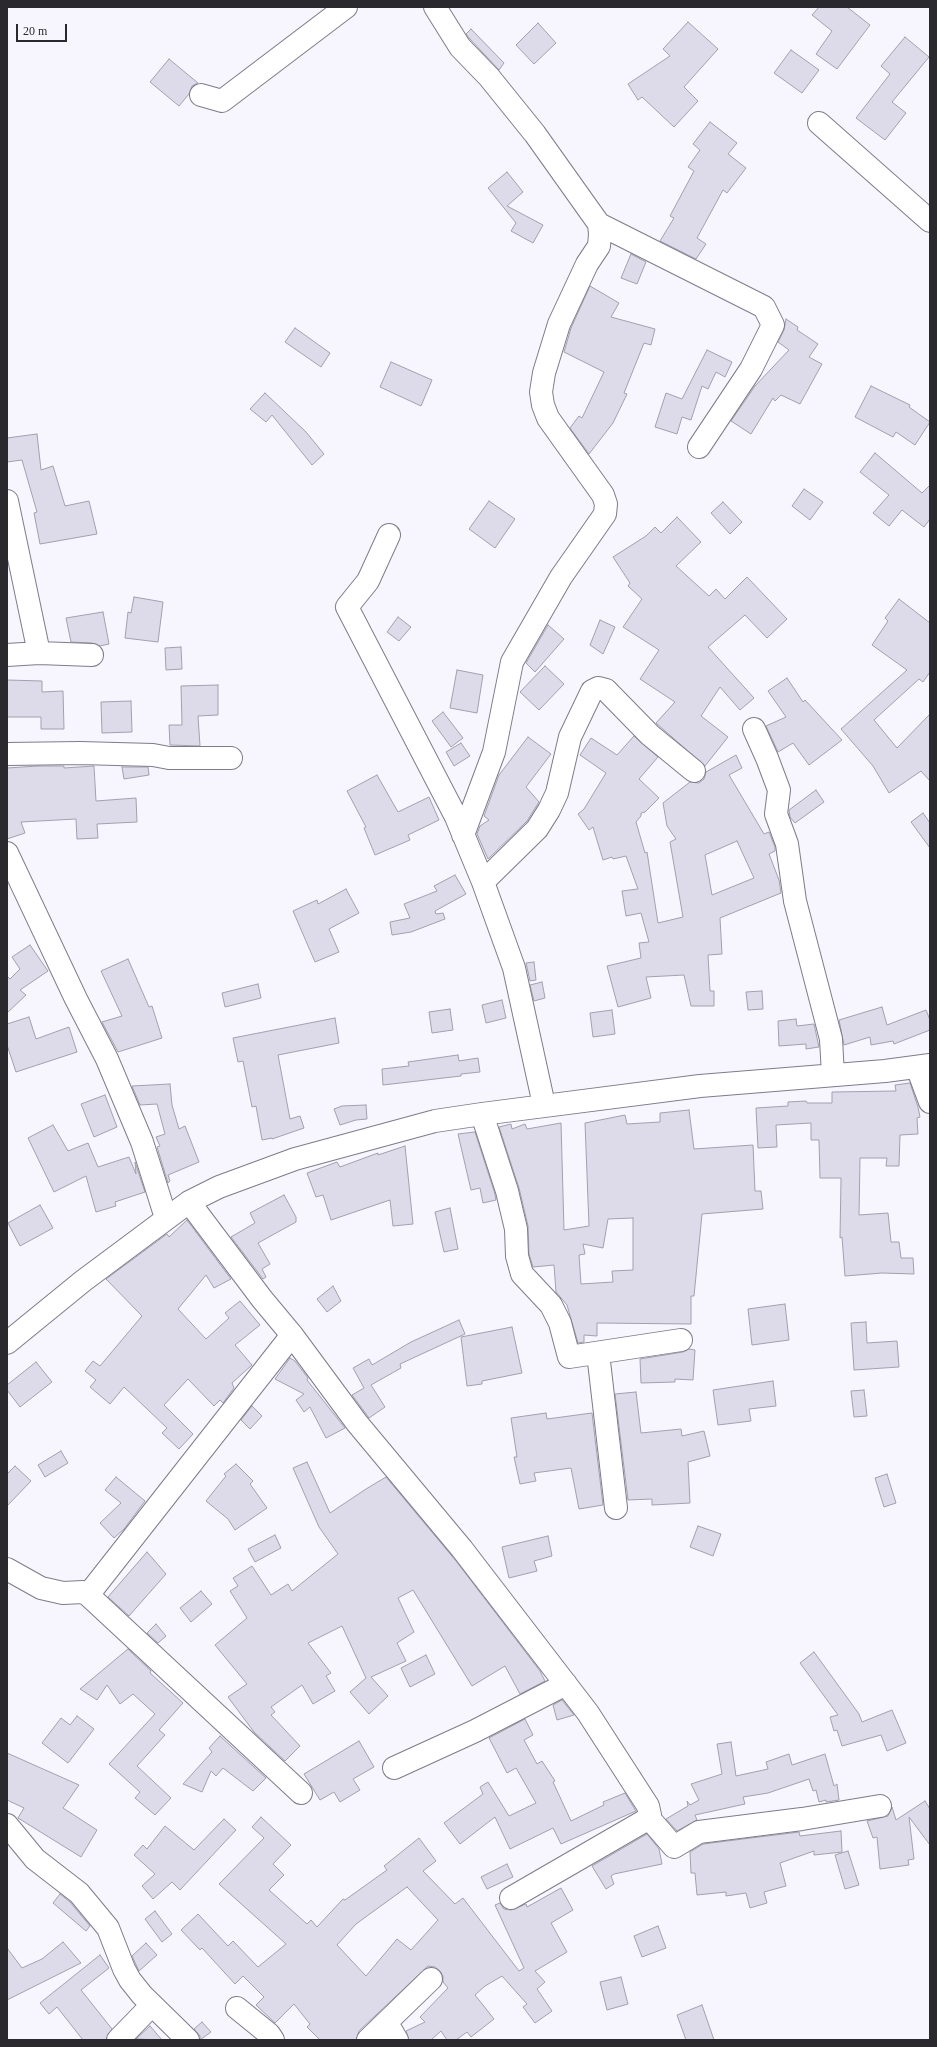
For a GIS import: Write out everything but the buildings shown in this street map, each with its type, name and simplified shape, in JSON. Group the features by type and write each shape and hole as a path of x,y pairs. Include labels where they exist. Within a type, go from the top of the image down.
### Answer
{"street":[{"path":"201,95 222,101 346,7"},
{"path":"435,7 460,47 489,77 535,134 599,224 764,308 774,325 751,369 699,446"},
{"path":"819,123 930,221"},
{"path":"464,836 494,752 512,662 558,581 605,514 606,504 603,495 548,418 542,405 541,392 544,373 559,324 587,264 599,246 599,224"},
{"path":"7,501 40,653"},
{"path":"389,535 368,581 347,607 413,732 464,836 483,882 514,968 544,1105"},
{"path":"7,655 40,653 92,655"},
{"path":"483,882 537,829 549,810 557,793 570,737 592,692 598,688 606,690 650,735 694,771"},
{"path":"754,729 768,758 779,790 776,814 787,844 796,907 831,1040 833,1075"},
{"path":"7,754 87,753 153,755 169,758 231,758"},
{"path":"7,853 76,999 107,1059 142,1142 166,1218"},
{"path":"7,1343 83,1281 189,1202 219,1187 295,1159 435,1121 544,1105 700,1086 924,1066 930,1102"},
{"path":"482,1114 507,1191 516,1229 517,1256 522,1274 551,1306 560,1323 569,1357 598,1354 681,1340"},
{"path":"189,1202 262,1299 292,1335 357,1424 462,1549 588,1713 643,1796 648,1806 649,1818 674,1847 700,1832 802,1819 880,1806"},
{"path":"88,1595 292,1335"},
{"path":"598,1354 616,1508"},
{"path":"7,1569 41,1588 63,1593 83,1592 88,1595 301,1792"},
{"path":"394,1768 475,1731 566,1684"},
{"path":"511,1898 649,1818"},
{"path":"7,1825 35,1859 79,1893 108,1928 127,1974 142,1995 188,2040"},
{"path":"368,2040 392,2032 431,1979"},
{"path":"118,2040 152,2005"},
{"path":"237,2008 269,2034 273,2040"}]}
